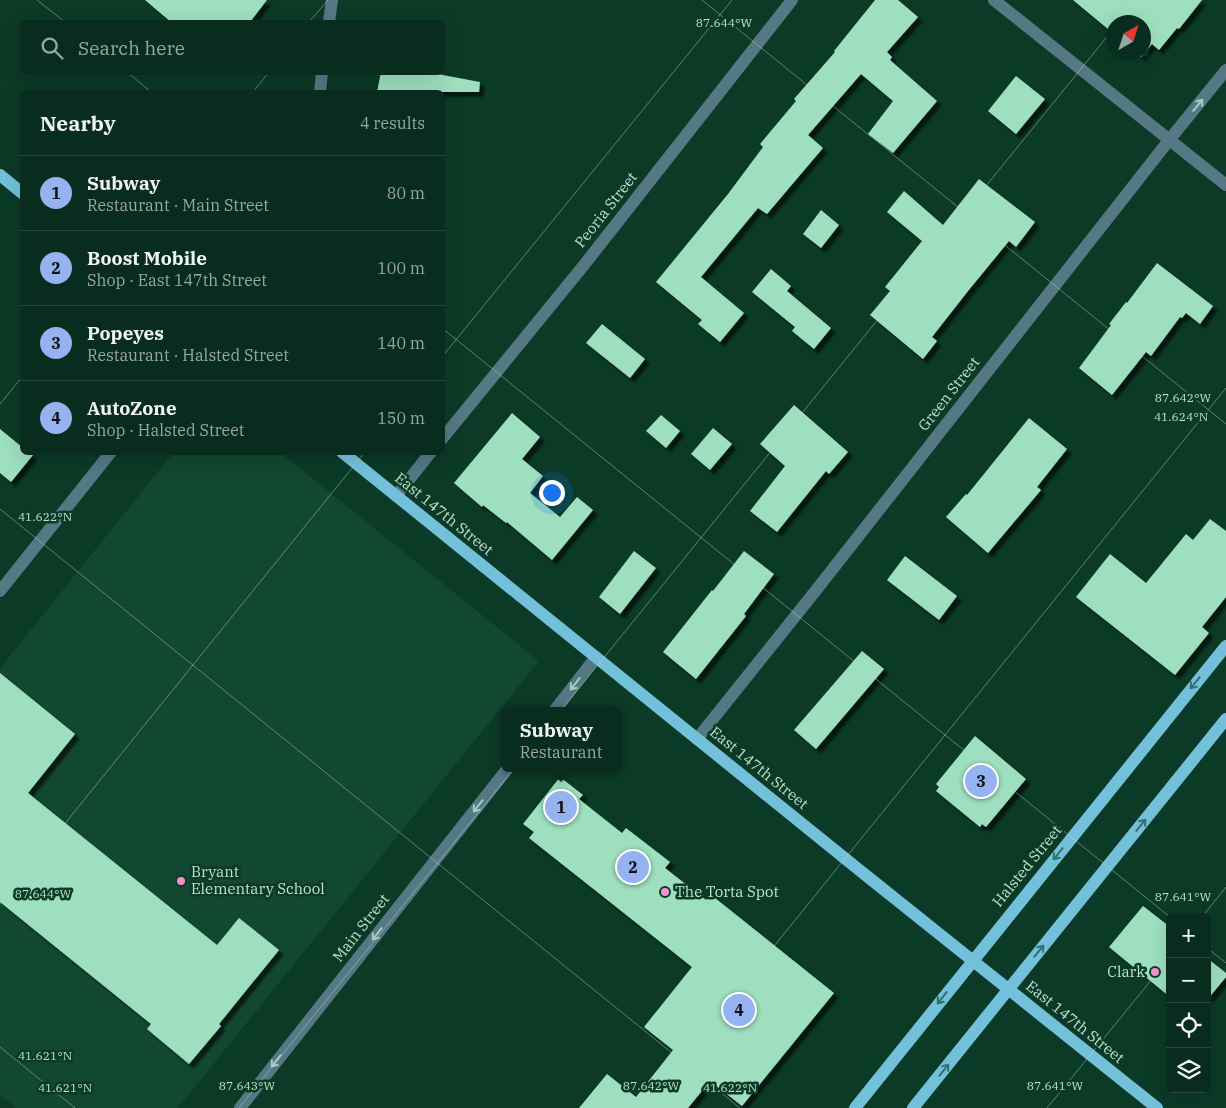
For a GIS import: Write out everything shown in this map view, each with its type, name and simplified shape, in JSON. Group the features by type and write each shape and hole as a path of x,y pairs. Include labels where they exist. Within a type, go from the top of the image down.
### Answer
{"main road":[{"path":"0,175 20,191"},
{"name":"East 147th Street","path":"346,455 696,739 1158,1108"},
{"name":"Halsted Street","path":"855,1108 1226,646"},
{"path":"913,1108 1226,719"}],"street":[{"path":"329,20 332,0"},
{"name":"Peoria Street","path":"445,434 584,265 792,0"},
{"path":"994,0 1226,185"},
{"name":"Green Street","path":"696,739 1226,70"},
{"path":"320,90 322,75"},
{"path":"0,591 109,455"},
{"path":"396,496 429,455"},
{"path":"557,707 596,657"},
{"name":"Main Street","path":"240,1108 505,772"}],"shaded area":[{"name":"Bryant Elementary School","path":"172,455 283,455 539,661 178,1108 16,1108 0,1095 0,668"}],"building":[{"path":"145,0 267,0 252,20 169,20"},
{"path":"875,0 898,0 918,17 887,52 892,57 890,60 937,101 893,153 868,134 893,101 861,74 808,135 823,148 767,214 758,208 701,277 744,313 720,342 698,324 702,320 656,282 728,194 763,147 760,144 796,101 794,99 835,52"},
{"path":"1073,0 1202,0 1159,50 1152,44 1151,45 1151,15 1106,15 1106,27"},
{"path":"380,75 443,75 480,82 479,92 377,90"},
{"path":"1016,76 1045,99 1016,134 988,111"},
{"path":"979,179 1035,222 1016,247 1009,241 968,291 932,337 937,341 923,359 870,315 890,291 885,287 922,241 887,212 904,191 943,225"},
{"path":"821,210 839,225 821,248 803,234"},
{"path":"1157,263 1213,306 1200,324 1186,313 1182,318 1180,317 1151,356 1146,352 1112,395 1079,368 1111,325 1109,324"},
{"path":"771,269 791,286 787,291 831,328 814,349 792,331 795,327 752,292"},
{"path":"602,324 645,359 630,378 586,343"},
{"path":"794,405 848,452 829,474 826,471 777,532 750,511 785,466 760,444"},
{"path":"512,413 540,437 522,459 543,476 530,493 560,517 577,497 593,510 552,560 507,522 483,505 482,507 454,483"},
{"path":"661,415 680,431 666,448 646,431"},
{"path":"1029,418 1067,449 1037,487 1041,490 988,553 946,517 967,495"},
{"path":"713,428 732,444 710,470 691,454"},
{"path":"0,429 20,445 20,455 33,455 11,482 0,473"},
{"path":"1210,519 1226,531 1226,597 1202,627 1209,633 1175,675 1076,597 1110,554 1146,583 1186,534 1193,540"},
{"path":"634,551 656,568 620,614 599,597"},
{"path":"744,551 774,574 744,614 746,616 696,679 663,652"},
{"path":"905,556 957,596 939,620 887,580"},
{"path":"862,651 884,669 816,749 794,730"},
{"path":"0,673 75,734 28,793 217,945 239,918 279,950 219,1024 221,1026 189,1064 147,1029 151,1024 0,902"},
{"path":"975,736 1026,779 986,827 982,824 980,827 936,791 939,787 936,784"},
{"path":"560,777 583,795 579,799 622,833 626,828 670,862 665,868 706,900 710,894 834,993 742,1106 710,1081 688,1108 579,1108 607,1074 636,1097 673,1050 644,1027 692,967 529,838 534,832 523,824"},
{"name":"Clark","path":"1143,906 1166,924 1166,994 1109,947"},
{"path":"1211,961 1226,973 1226,977 1211,995"}],"place":[{"name":"Popeyes","path":"981,781"},
{"name":"Subway","path":"561,807"},
{"name":"Boost Mobile","path":"633,867"},
{"name":"Bryant Elementary School","path":"181,881"},
{"name":"The Torta Spot","path":"665,892"},
{"name":"Clark","path":"1155,972"},
{"name":"AutoZone","path":"739,1010"}]}
